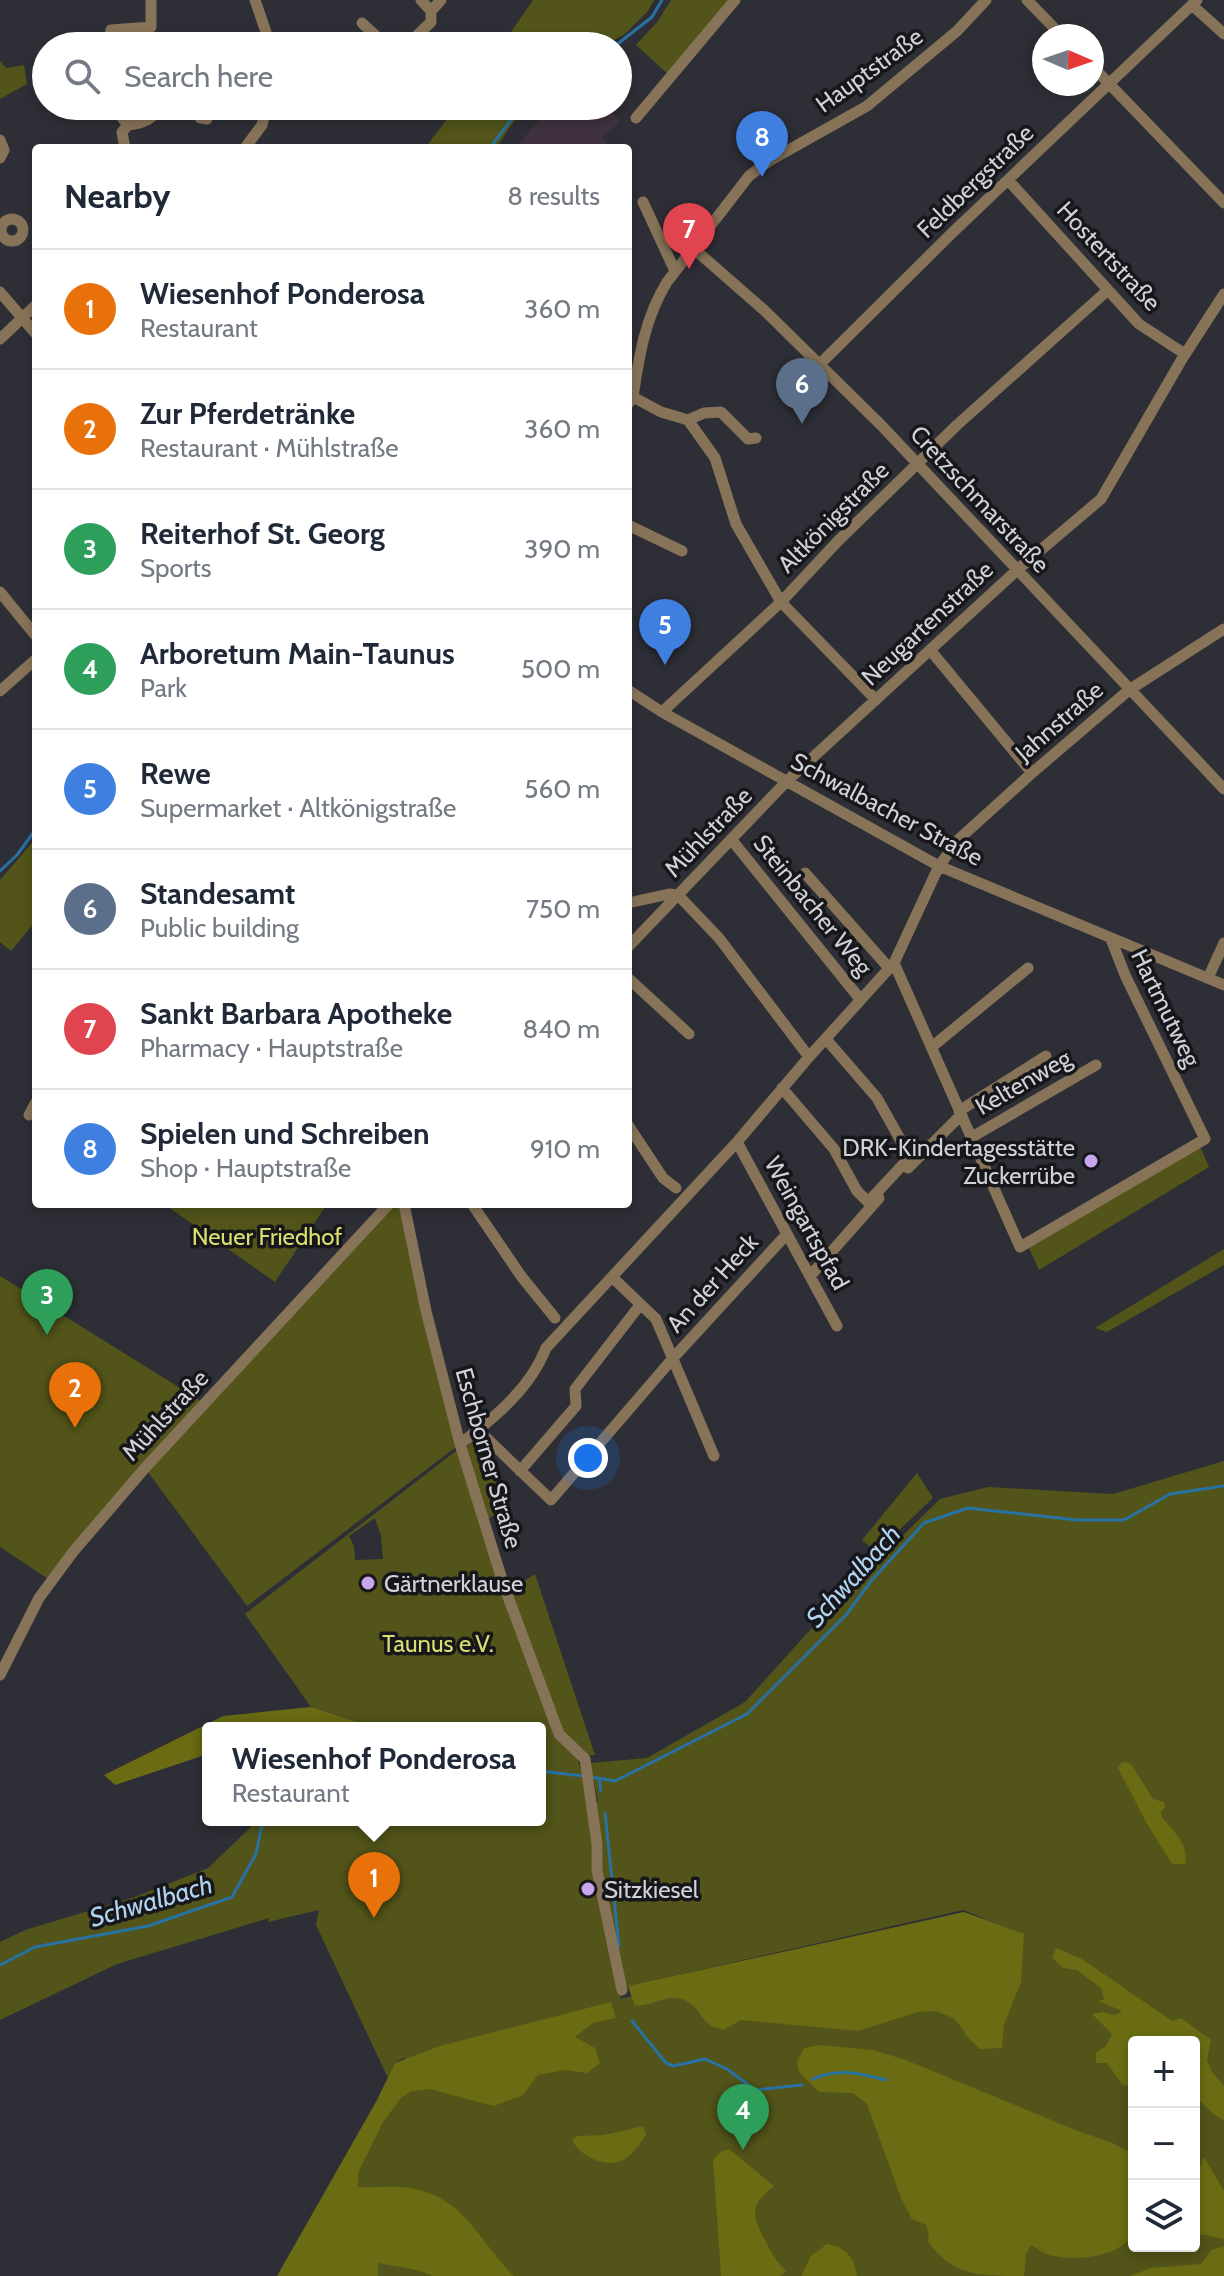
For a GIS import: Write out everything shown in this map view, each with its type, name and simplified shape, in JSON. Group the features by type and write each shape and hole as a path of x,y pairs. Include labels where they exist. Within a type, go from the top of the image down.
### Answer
{"street":[{"path":"110,32 151,27 151,0"},
{"path":"255,0 266,32"},
{"path":"421,0 431,11 431,22 421,32"},
{"path":"431,11 441,0"},
{"path":"636,118 679,71 735,0"},
{"name":"Hauptstraße","path":"632,390 642,339 652,310 675,271 749,176 769,161 867,106 941,45 986,0"},
{"path":"1027,0 1050,24"},
{"path":"1194,3 1224,34"},
{"name":"Feldbergstraße","path":"820,364 1194,3"},
{"path":"362,23 372,32"},
{"path":"1104,78 1224,203"},
{"path":"124,120 128,125"},
{"path":"124,144 122,132 128,125 150,120"},
{"path":"252,144 263,120"},
{"path":"0,140 4,150 0,158"},
{"name":"Hostertstraße","path":"1008,180 1139,324 1185,354"},
{"path":"643,202 675,271"},
{"name":"Cretzschmarstraße","path":"693,248 820,364 1224,789"},
{"name":"Altkönigstraße","path":"662,712 781,602 917,464 1108,290"},
{"path":"0,292 32,329"},
{"name":"Neugartenstraße","path":"786,782 1016,571 1101,499 1185,354 1224,294"},
{"path":"0,339 32,308"},
{"path":"632,401 688,420 715,458 736,524 781,602 876,700"},
{"path":"688,420 704,413 721,412 748,439 756,438"},
{"path":"632,527 682,551"},
{"path":"0,592 32,631"},
{"name":"Jahnstraße","path":"460,1444 490,1423 537,1370 546,1348 737,1142 891,966 939,866 959,839 1129,690 1224,629"},
{"path":"931,651 1032,773"},
{"path":"0,691 32,663"},
{"name":"Schwalbacher Straße","path":"632,693 939,866 1224,985"},
{"name":"Mühlstraße","path":"632,943 786,782"},
{"name":"Steinbacher Weg","path":"731,839 860,999"},
{"name":"Keltenweg","path":"805,873 891,966 933,1046 1020,1247"},
{"path":"632,902 678,895 719,938 809,1057"},
{"name":"Hartmutweg","path":"1020,1247 1205,1139 1111,939"},
{"path":"1208,978 1224,943"},
{"path":"933,1046 1028,968"},
{"path":"632,982 689,1034"},
{"path":"782,1088 834,1149 857,1191 868,1202 910,1157 877,1098 826,1039"},
{"name":"Keltenweg","path":"960,1113 1046,1056"},
{"name":"Keltenweg","path":"972,1137 1096,1065"},
{"path":"29,1115 32,1109"},
{"path":"811,1275 960,1113"},
{"path":"632,1131 663,1178 676,1188"},
{"name":"Weingartspfad","path":"737,1142 837,1326"},
{"name":"Mühlstraße","path":"0,1675 39,1598 73,1552 145,1468 385,1208"},
{"name":"Eschborner Straße","path":"405,1208 426,1311 460,1444 504,1586 559,1734 585,1759 597,1844 597,1870 622,1990"},
{"path":"475,1208 521,1276 555,1318"},
{"name":"An der Heck","path":"612,1277 656,1319 674,1357 787,1234"},
{"path":"520,1471 576,1406 575,1389 640,1305"},
{"path":"478,1430 551,1500 674,1357 714,1456"}],"shaded area":[{"path":"539,120 620,122 602,136 608,144 519,144"},
{"path":"311,1707 357,1722 211,1722 223,1716"},
{"path":"202,1726 202,1756 115,1785 104,1775"},
{"path":"1126,1762 1131,1764 1153,1799 1164,1802 1162,1817 1183,1844 1185,1864 1172,1864 1146,1822 1118,1768"},
{"path":"964,1912 1024,1934 1021,1982 1004,2025 1002,2048 980,2049 955,2019 936,2011 918,2012 858,2031 741,2020 723,2030 710,2025 691,2004 681,1999 670,1998 635,2006 628,1986"},
{"path":"1056,1948 1082,1959 1172,2021 1181,2018 1211,2040 1207,2060 1224,2086 1224,2120 1200,2101 1200,2036 1128,2036 1128,2086 1122,2084 1107,2063 1096,2063 1096,2053 1106,2046 1112,2034 1092,2014 1102,2012 1115,2015 1122,2011 1098,2001 1104,2000 1102,1989 1077,1970 1063,1968 1052,1958"},
{"path":"611,2002 616,2018 593,2023 575,2037 595,2048 600,2063 587,2073 565,2070 538,2075 523,2095 494,2106 429,2089 412,2091 401,2098 383,2122 358,2173 358,2187 401,2187 422,2191 454,2207 514,2276 432,2276 378,2263 378,2276 277,2276 395,2063 440,2046"},
{"path":"820,2045 873,2050 906,2060 1128,2151 1128,2241 1111,2252 1075,2258 1051,2255 1031,2245 1026,2254 1024,2276 979,2274 956,2267 936,2252 927,2240 926,2225 912,2219 901,2198 867,2104 853,2093 819,2092 799,2072 797,2062 804,2048"},
{"path":"643,2126 646,2135 631,2154 618,2162 594,2160 580,2151 572,2139 578,2136 604,2135"},
{"path":"729,2149 774,2186 760,2199 755,2216 769,2248 786,2271 781,2276 721,2276 713,2160 720,2152"},
{"path":"1204,2157 1224,2191 1224,2239 1200,2234 1200,2167"},
{"path":"827,2244 848,2254 857,2276 801,2276 811,2256"},
{"path":"1224,2246 1224,2276 1129,2276 1151,2268 1201,2264 1211,2250"}],"green space":[{"path":"533,0 654,0 648,11 627,32 511,32"},
{"path":"671,0 728,0 669,75 636,45 658,21"},
{"path":"0,61 6,68 24,65 27,84 0,99"},
{"path":"446,120 515,120 499,144 428,144"},
{"path":"32,843 32,926 11,951 0,942 0,880"},
{"path":"1200,1146 1209,1167 1039,1270 1029,1248"},
{"name":"Neuer Friedhof","path":"170,1208 324,1208 275,1282"},
{"path":"385,1208 405,1208 460,1444 247,1606 145,1468 51,1581 0,1547 0,1276 201,1401"},
{"path":"1224,1249 1224,1265 1107,1332 1095,1328"},
{"path":"478,1436 509,1507 486,1520 464,1450"},
{"name":"Taunus e.V.","path":"461,1447 507,1592 535,1574 595,1755 577,1756 592,1808 598,1801 590,1763 647,1758 745,1702 838,1599 940,1499 988,1487 1113,1494 1224,1461 1224,2276 283,2276 405,2057 395,2063 388,2078 316,1925 319,1910 268,1922 269,1918 117,1964 0,2020 0,1942 25,1930 135,1897 208,1868 251,1826 546,1826 546,1722 357,1722 311,1707 245,1614","holes":["375,1518 381,1536 383,1559 355,1560 354,1546 349,1536","963,1910 999,1925 963,1912 620,1999 625,1987"]},
{"path":"917,1473 933,1498 876,1552 862,1540"}],"waterway":[{"path":"632,33 652,17 662,0"},
{"path":"493,144 511,120"},
{"path":"0,871 32,834"},
{"name":"Schwalbach","path":"591,1777 615,1781 747,1714 846,1615 871,1581 924,1523 968,1508 1077,1520 1124,1520 1170,1494 1224,1486"},
{"name":"Schwalbach","path":"546,1772 583,1776"},
{"path":"599,1779 601,1791"},
{"path":"605,1813 619,1946"},
{"name":"Schwalbach","path":"0,1965 35,1947 148,1926 232,1897 256,1854 262,1826"},
{"path":"632,2021 666,2063 673,2066 705,2059 727,2069 755,2090 802,2085"},
{"path":"813,2079 849,2073 886,2080"}],"place":[{"name":"Spielen und Schreiben","path":"762,177"},
{"name":"Sankt Barbara Apotheke","path":"689,269"},
{"name":"Standesamt","path":"802,424"},
{"name":"Rewe","path":"665,665"},
{"name":"DRK-Kindertagesstätte Zuckerrübe","path":"1091,1161"},
{"name":"Reiterhof St. Georg","path":"47,1335"},
{"name":"Zur Pferdetränke","path":"75,1428"},
{"name":"Gärtnerklause","path":"368,1583"},
{"name":"Sitzkiesel","path":"588,1889"},
{"name":"Wiesenhof Ponderosa","path":"374,1918"},
{"name":"Arboretum Main-Taunus","path":"743,2150"}]}
